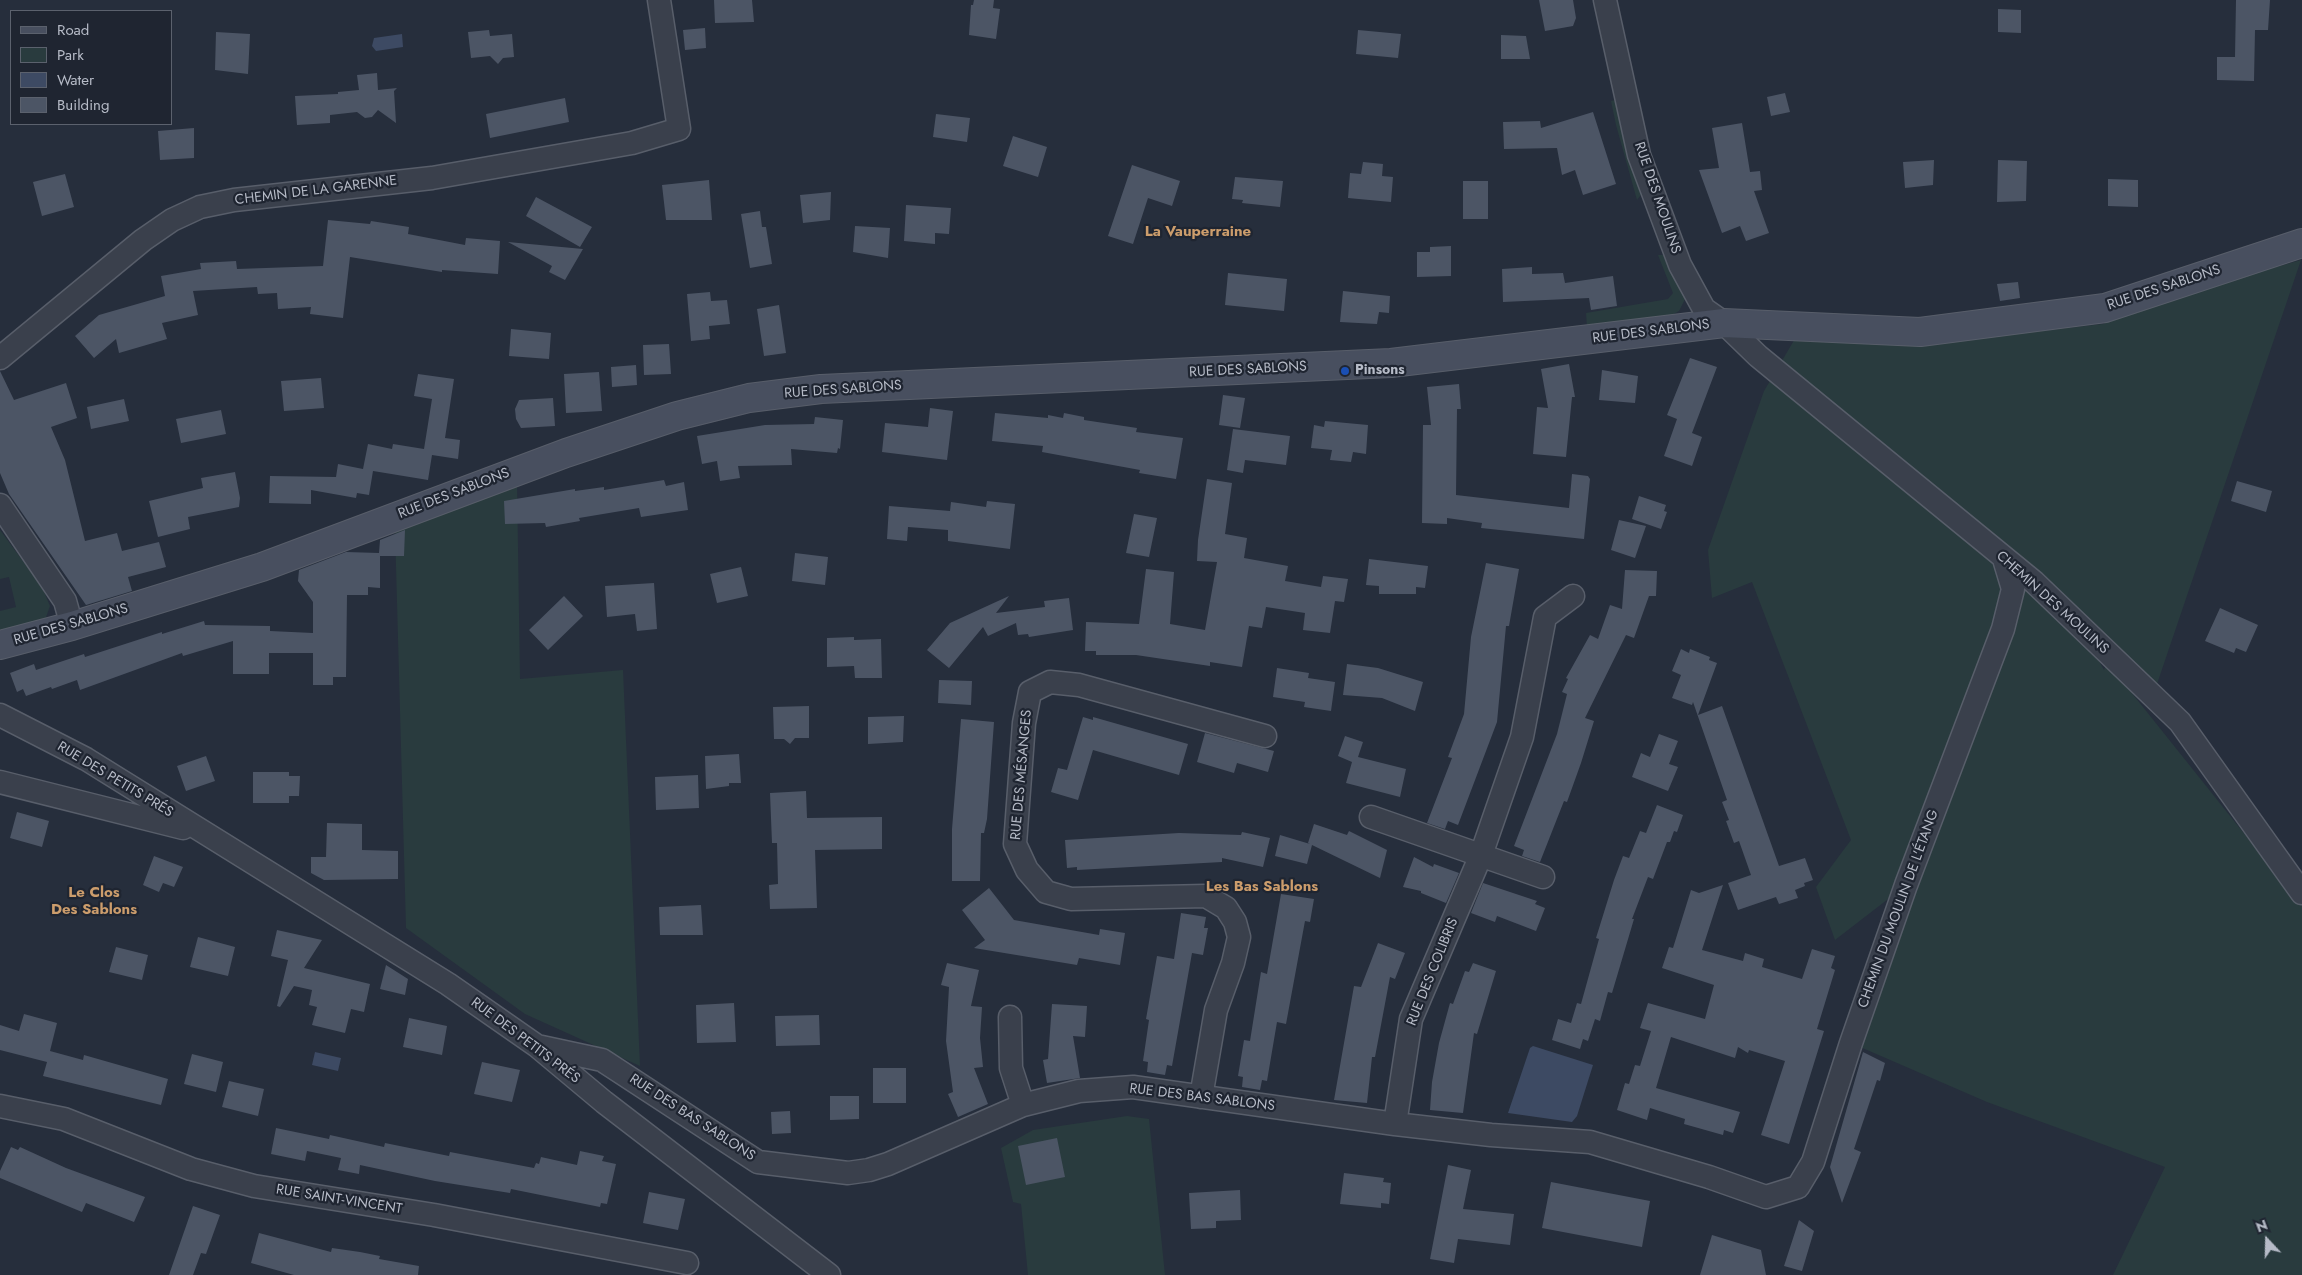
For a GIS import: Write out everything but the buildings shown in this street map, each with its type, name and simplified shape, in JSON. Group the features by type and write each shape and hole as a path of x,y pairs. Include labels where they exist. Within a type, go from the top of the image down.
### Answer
{"street":[{"name":"CHEMIN DE LA GARENNE","path":"0,358 143,240 172,220 200,207 234,200 432,178 624,145 679,129 658,0"},
{"name":"RUE DES MOULINS","path":"1605,0 1640,155 1658,210 1694,292 1704,309 1724,323"},
{"name":"RUE DES SABLONS","path":"0,645 72,626 262,567 566,453 677,416 749,398 821,390 1391,363 1724,323 1920,332 2105,308 2302,243"},
{"name":"RUE DES SABLONS","path":"1724,323 1758,356"},
{"name":"CHEMIN DES MOULINS","path":"1758,356 2034,582 2180,722 2302,893"},
{"path":"0,505 65,601 72,626"},
{"name":"CHEMIN DU MOULIN DE L'ÉTANG","path":"1727,1183 1766,1197 1798,1187 1814,1162 1854,1034 1906,885 2003,629 2013,589 2004,559"},
{"name":"RUE DES COLIBRIS","path":"1395,1124 1411,1019 1481,855 1522,738 1545,617 1573,596"},
{"name":"RUE DES MÉSANGES","path":"1201,1097 1216,1010 1233,963 1239,937 1235,922 1226,908 1206,896 1071,900 1046,892 1026,870 1015,844 1024,722 1030,692 1050,682 1079,685 1266,736"},
{"name":"RUE DES PETITS PRÉS","path":"0,715 86,759 448,984 537,1046 604,1102 829,1275"},
{"name":"RUE DES PETITS PRÉS","path":"0,782 203,833"},
{"path":"1371,817 1543,877"},
{"path":"1010,1017 1011,1068 1023,1105"},
{"name":"RUE DES BAS SABLONS","path":"537,1046 602,1060 758,1162 848,1173 869,1170 1023,1105 1079,1091 1133,1087 1395,1124 1590,1142 1727,1183"},
{"name":"RUE SAINT-VINCENT","path":"0,1106 64,1119 192,1169 254,1186 434,1215 686,1263"}],"green space":[{"path":"1619,99 1643,192 1637,200 1611,101"},
{"path":"1658,255 1666,255 1685,299 1679,311 1670,316 1587,327 1586,313 1668,299 1673,293"},
{"path":"2301,260 2157,684 2082,621 2079,625 2104,670 2107,662 2302,906 2302,1275 2113,1275 2165,1167 1987,1102 1851,1043 1905,886 1835,940 1816,887 1851,840 1752,582 1712,598 1708,550 1764,391 1796,337 1916,345 2103,324 2206,287"},
{"path":"517,482 520,679 623,670 640,1066 525,1014 406,928 395,530"},
{"path":"0,530 42,587 50,606 45,620 0,631 0,611 16,607 9,577 0,579"},
{"path":"1127,1116 1149,1119 1165,1275 1028,1275 1021,1204 1013,1202 1001,1148 1033,1130"}],"water":[{"path":"402,34 403,47 376,51 372,46 374,38"},
{"path":"1533,1046 1593,1065 1577,1116 1572,1122 1508,1113 1530,1048"},
{"path":"315,1052 341,1058 338,1071 312,1065"}],"place":[{"name":"Pinsons","path":"1345,371"}],"district":[{"name":"La Vauperraine","path":"1198,232"},
{"name":"Les Bas Sablons","path":"1262,887"},
{"name":"Le Clos Des Sablons","path":"94,902"}]}
